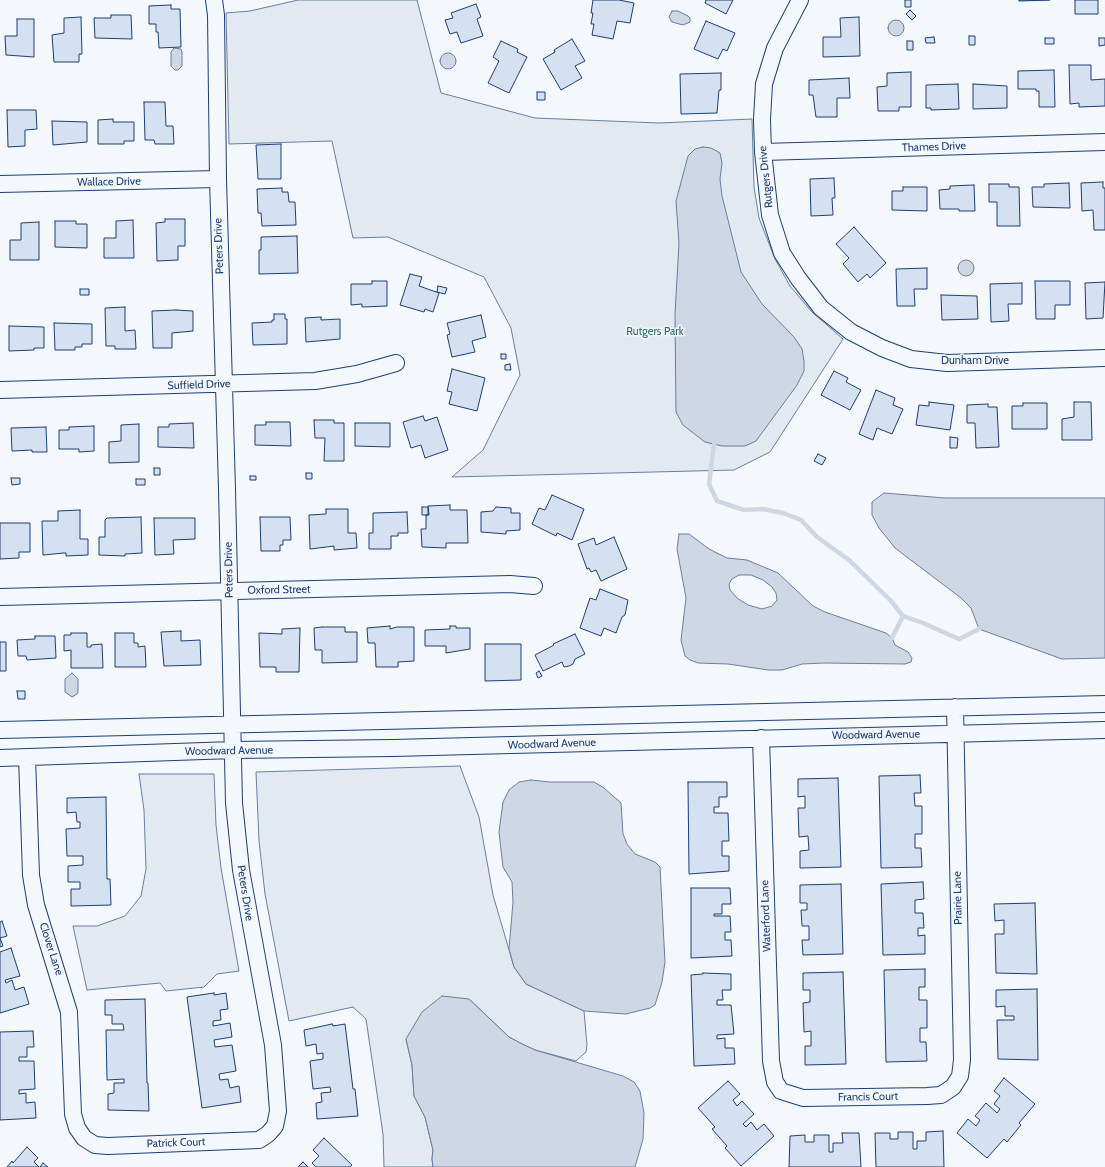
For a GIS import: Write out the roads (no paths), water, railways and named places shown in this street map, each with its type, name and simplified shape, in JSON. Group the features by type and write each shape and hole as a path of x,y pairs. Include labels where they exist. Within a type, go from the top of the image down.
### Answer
{"street":[{"name":"Peters Drive","path":"214,0 216,15 218,179 230,591 234,803 240,862 273,1045 276,1071 278,1111 274,1126 268,1134"},
{"name":"Rutgers Drive","path":"800,0 775,48 764,84 762,119 763,152 770,215 782,253 798,278 821,308 852,332"},
{"name":"Thames Drive","path":"763,152 1105,142"},
{"name":"Wallace Drive","path":"0,184 218,179"},
{"name":"Dunham Drive","path":"852,332 882,348 911,359 947,363 1105,358"},
{"name":"Suffield Drive","path":"0,390 315,381 357,374 396,363"},
{"name":"Oxford Street","path":"0,596 503,584 534,586"},
{"path":"0,730 1105,704"},
{"name":"Prairie Lane","path":"953,1087 960,1076 962,1060 954,707"},
{"name":"Woodward Avenue","path":"0,758 233,750 401,748 1105,730"},
{"name":"Waterford Lane","path":"761,738 771,1061 775,1082 781,1091"},
{"name":"Clover Lane","path":"27,757 31,875 36,905 69,1012 73,1114 77,1128 84,1138"},
{"name":"Francis Court","path":"781,1091 803,1098 927,1096 941,1095 953,1087"},
{"name":"Patrick Court","path":"84,1138 95,1144 108,1146 259,1140 268,1134"}],"waterway":[{"path":"714,444 709,484 717,501 744,510 763,509 783,513 801,520 817,537 849,560 891,601 903,616 959,639 979,629"},
{"path":"892,638 903,616"}],"park label":[{"name":"Rutgers Park","path":"655,332"}]}
